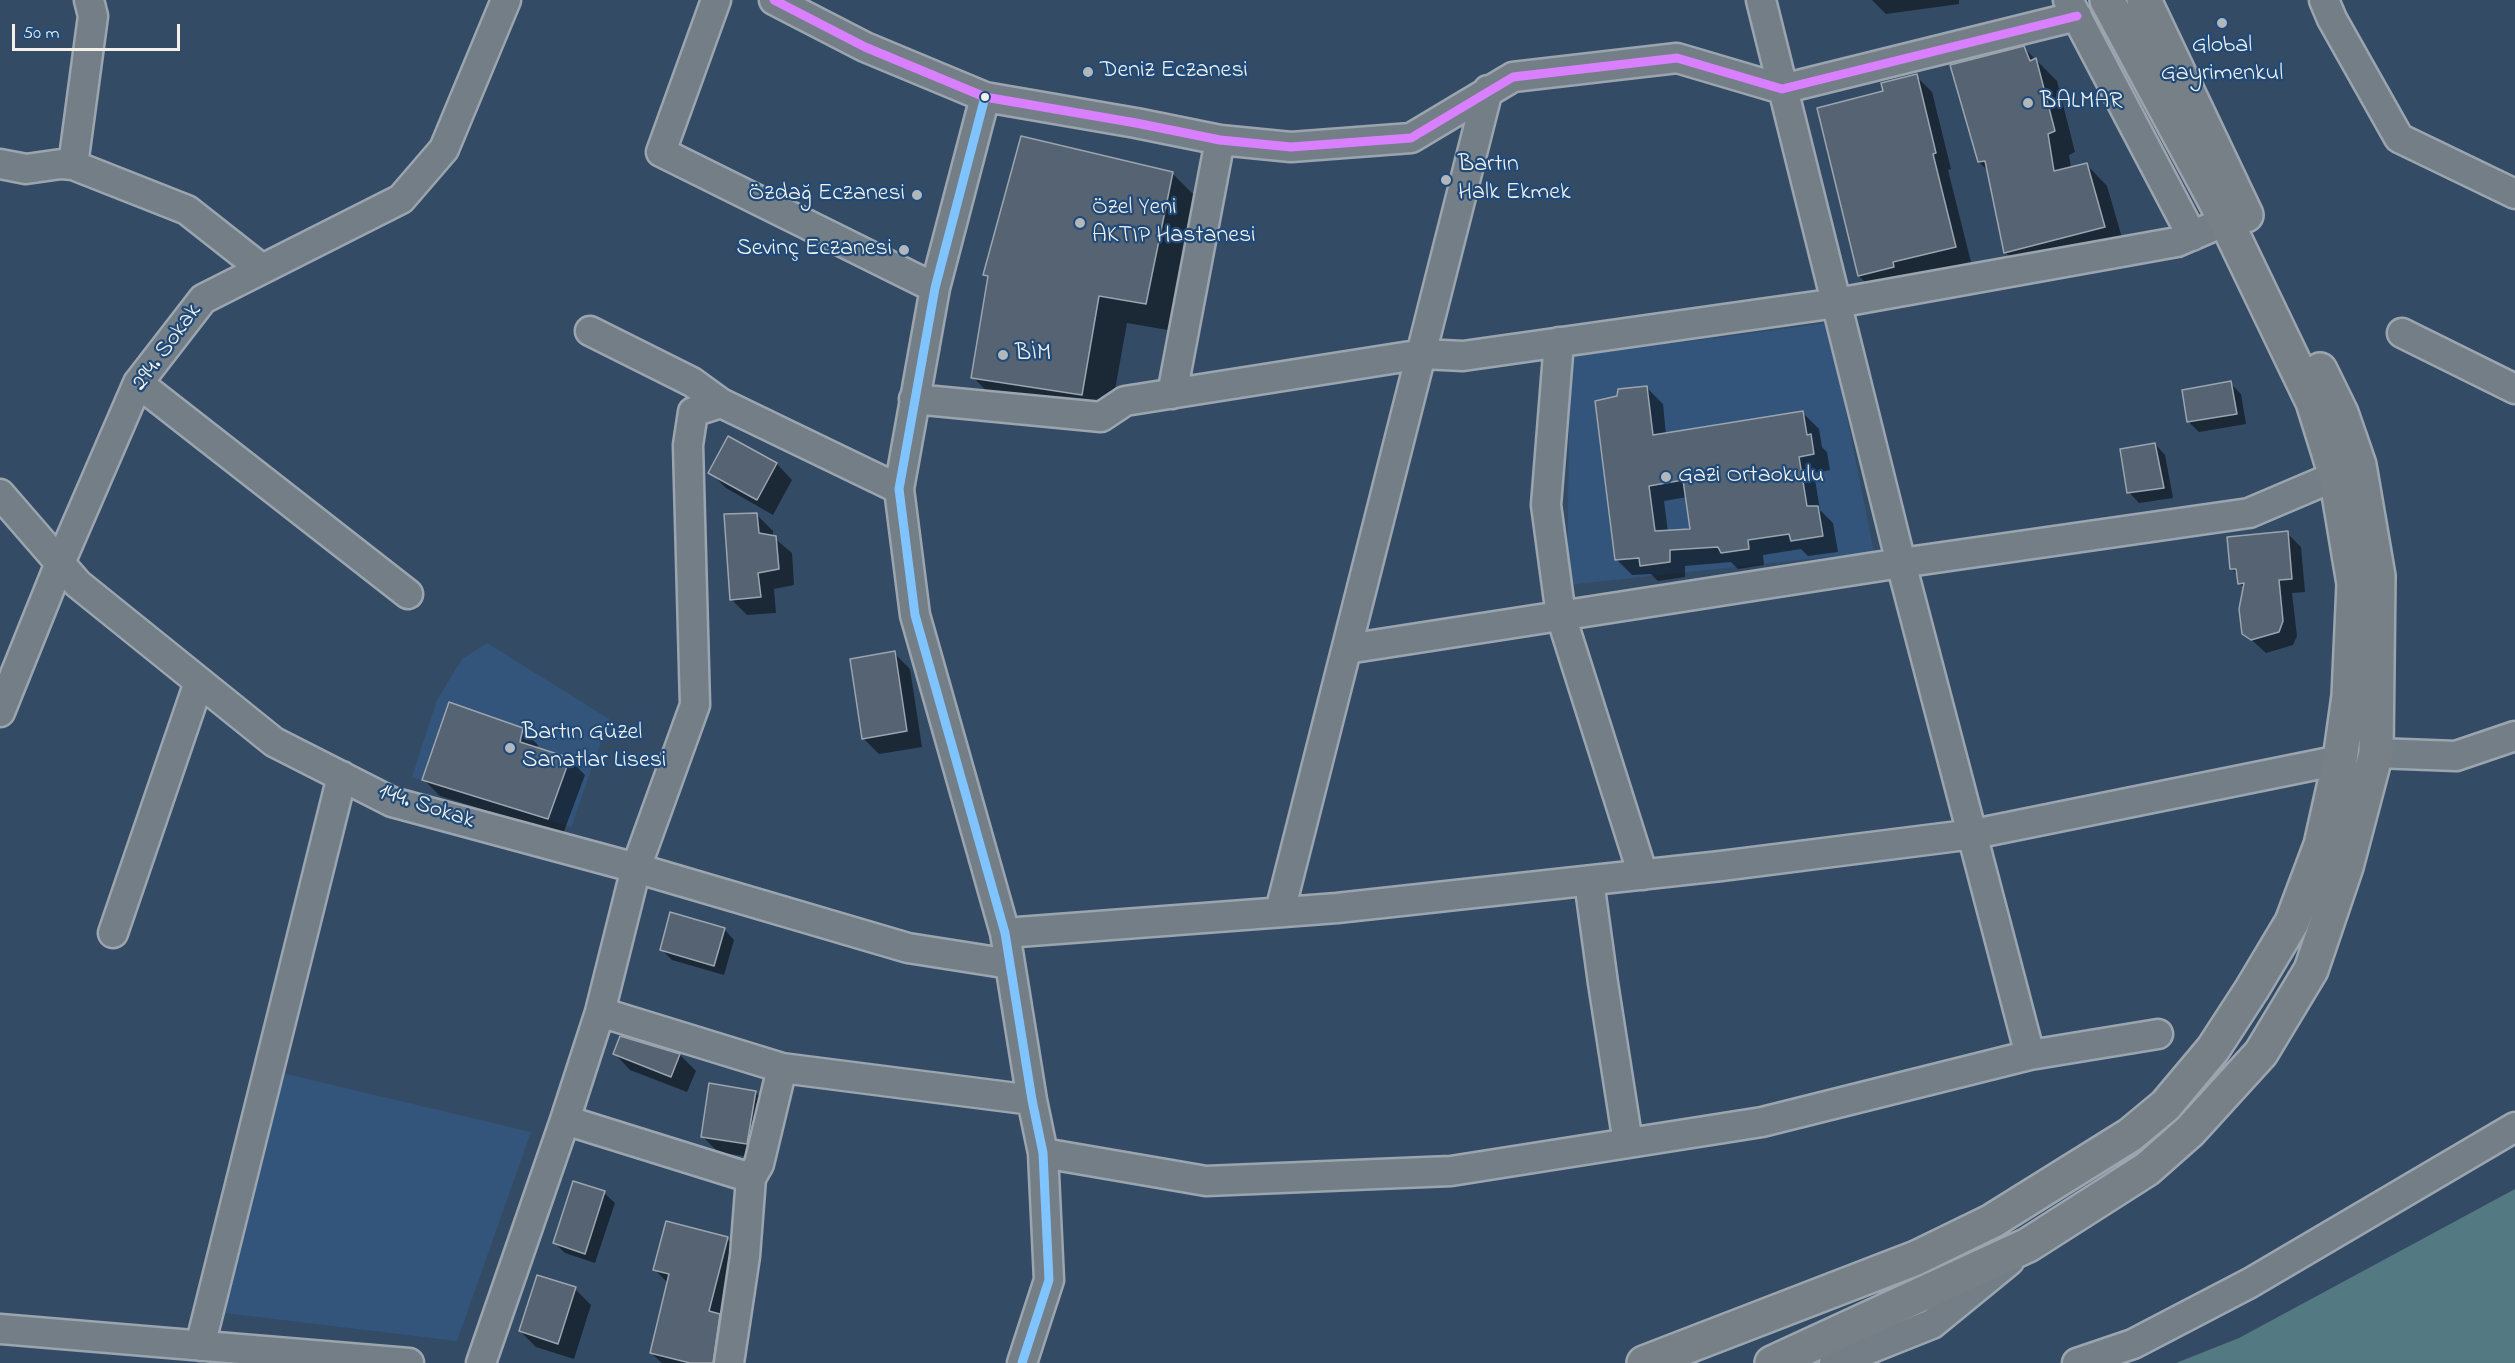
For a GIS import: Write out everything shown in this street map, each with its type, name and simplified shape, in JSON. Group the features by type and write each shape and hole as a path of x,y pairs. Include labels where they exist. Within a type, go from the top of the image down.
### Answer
{"highway":[{"path":"1644,1363 1916,1258 1992,1221 2130,1135 2166,1105 2213,1048 2252,989 2292,922 2321,844 2340,760 2349,696 2354,584 2336,476 2313,402 2226,221 2107,0"},
{"path":"1772,1363 1941,1287 2037,1239 2147,1168 2190,1131 2261,1053 2311,970 2346,867 2376,753 2378,576 2359,465 2341,413 2144,0"}],"street":[{"path":"74,165 93,16 89,0"},
{"name":"294. Sokak","path":"0,712 60,563 138,383 203,299 401,199 444,149 506,0"},
{"path":"716,0 661,152 935,288"},
{"path":"774,0 865,47 985,97 1221,140 1291,147 1411,138 1513,77 1677,58 1782,89 2073,8 2192,236"},
{"path":"2324,0 2332,19 2399,138 2515,194"},
{"path":"1767,6 1782,89 1901,563 1974,834 2030,1055"},
{"path":"1280,911 1423,354 1488,90"},
{"path":"985,97 935,288 900,489 915,615 1005,933 1032,1100 1043,1153 1049,1280 1022,1363"},
{"path":"1172,394 1221,140"},
{"path":"0,164 26,169 62,164 74,165 187,210 262,269"},
{"path":"914,399 1101,417 1125,401 1423,354 1463,356 1837,303 2177,242 2226,221"},
{"path":"590,331 692,382 721,403 900,489"},
{"path":"2402,333 2515,389"},
{"path":"1559,342 1546,505 1561,616 1643,875"},
{"path":"138,383 408,594"},
{"path":"481,1363 566,1120 600,1012 636,868 695,705 688,445 693,412 721,403"},
{"path":"1347,649 1901,563 2249,513 2336,476"},
{"name":"144. Sokak","path":"0,494 78,584 274,742 392,802 636,868 908,948 1010,964"},
{"path":"113,933 199,682"},
{"path":"2376,753 2456,756 2515,736"},
{"path":"1005,933 1337,908 1643,875 1974,834 2340,760"},
{"path":"200,1347 342,777"},
{"path":"1589,881 1628,1143"},
{"path":"600,1012 782,1068 1032,1100"},
{"path":"1043,1153 1206,1180 1451,1171 1762,1122 2030,1055 2158,1034"},
{"path":"729,1363 745,1256 751,1179 759,1164 782,1068"},
{"path":"566,1120 751,1179"},
{"path":"2077,1363 2133,1344 2250,1283 2515,1127"},
{"path":"1834,1363 1932,1323 2037,1239"},
{"path":"0,1329 410,1363"}],"shaded area":[{"path":"1828,323 1874,552 1567,585 1570,357"},
{"name":"Bartın Güzel Sanatlar Lisesi","path":"487,643 609,719 571,827 412,777 437,700 462,659"},
{"path":"282,1073 531,1132 457,1341 225,1313"}],"green space":[{"path":"2515,1189 2515,1363 2176,1363 2239,1338"}],"building":[{"path":"2024,46 2030,61 2036,58 2055,131 2048,134 2054,171 2087,163 2105,227 2004,253 1985,161 1978,162 1950,65"},
{"path":"1917,74 1936,153 1933,154 1956,247 1893,262 1894,267 1858,276 1817,108 1883,91 1881,83"},
{"name":"Özel Yeni AKTIP Hastanesi","path":"1021,136 1173,172 1146,304 1099,296 1082,395 971,378 988,276 983,275"},
{"path":"2231,381 2237,414 2187,422 2182,390"},
{"name":"Gazi Ortaokulu","path":"1647,386 1653,435 1803,411 1807,435 1811,434 1814,454 1799,457 1807,506 1818,506 1823,536 1791,541 1789,534 1748,540 1749,549 1721,553 1718,547 1670,550 1670,562 1640,566 1639,558 1615,560 1595,401 1617,396 1618,389","holes":["1683,480 1690,529 1655,531 1649,486"]},
{"path":"728,436 777,463 757,500 708,473"},
{"path":"2155,443 2164,488 2127,493 2120,449"},
{"path":"757,513 759,533 776,536 779,569 758,573 761,597 730,600 724,514"},
{"path":"2288,531 2292,579 2279,580 2283,621 2279,632 2251,640 2242,634 2239,609 2244,583 2238,584 2236,569 2230,569 2227,537"},
{"path":"895,651 907,731 862,739 850,659"},
{"path":"449,702 523,728 520,742 570,758 548,819 422,780"},
{"path":"670,912 725,928 714,966 660,950"},
{"path":"620,1036 680,1054 671,1077 613,1054"},
{"path":"709,1083 756,1091 747,1144 701,1137"},
{"path":"573,1181 605,1191 585,1254 553,1243"},
{"path":"666,1221 728,1237 709,1311 720,1314 713,1363 690,1363 650,1353 669,1274 653,1270"},
{"path":"537,1275 576,1287 558,1344 519,1331"}],"transit line":[{"path":"774,0 865,47 985,97 1220,140 1291,147 1411,138 1513,77 1677,58 1782,89 2077,16"},
{"path":"985,97 935,288 899,489 915,615 1005,933 1032,1100 1043,1153 1049,1280 1022,1363"}],"place":[{"name":"Global Gayrimenkul","path":"2222,23"},
{"name":"Deniz Eczanesi","path":"1088,72"},
{"name":"BALMAR","path":"2028,103"},
{"name":"Bartın Halk Ekmek","path":"1446,180"},
{"name":"Özdağ Eczanesi","path":"917,195"},
{"name":"Özel Yeni AKTIP Hastanesi","path":"1080,223"},
{"name":"Sevinç Eczanesi","path":"904,250"},
{"name":"BİM","path":"1003,355"},
{"name":"Gazi Ortaokulu","path":"1666,477"},
{"name":"Bartın Güzel Sanatlar Lisesi","path":"510,748"}]}
